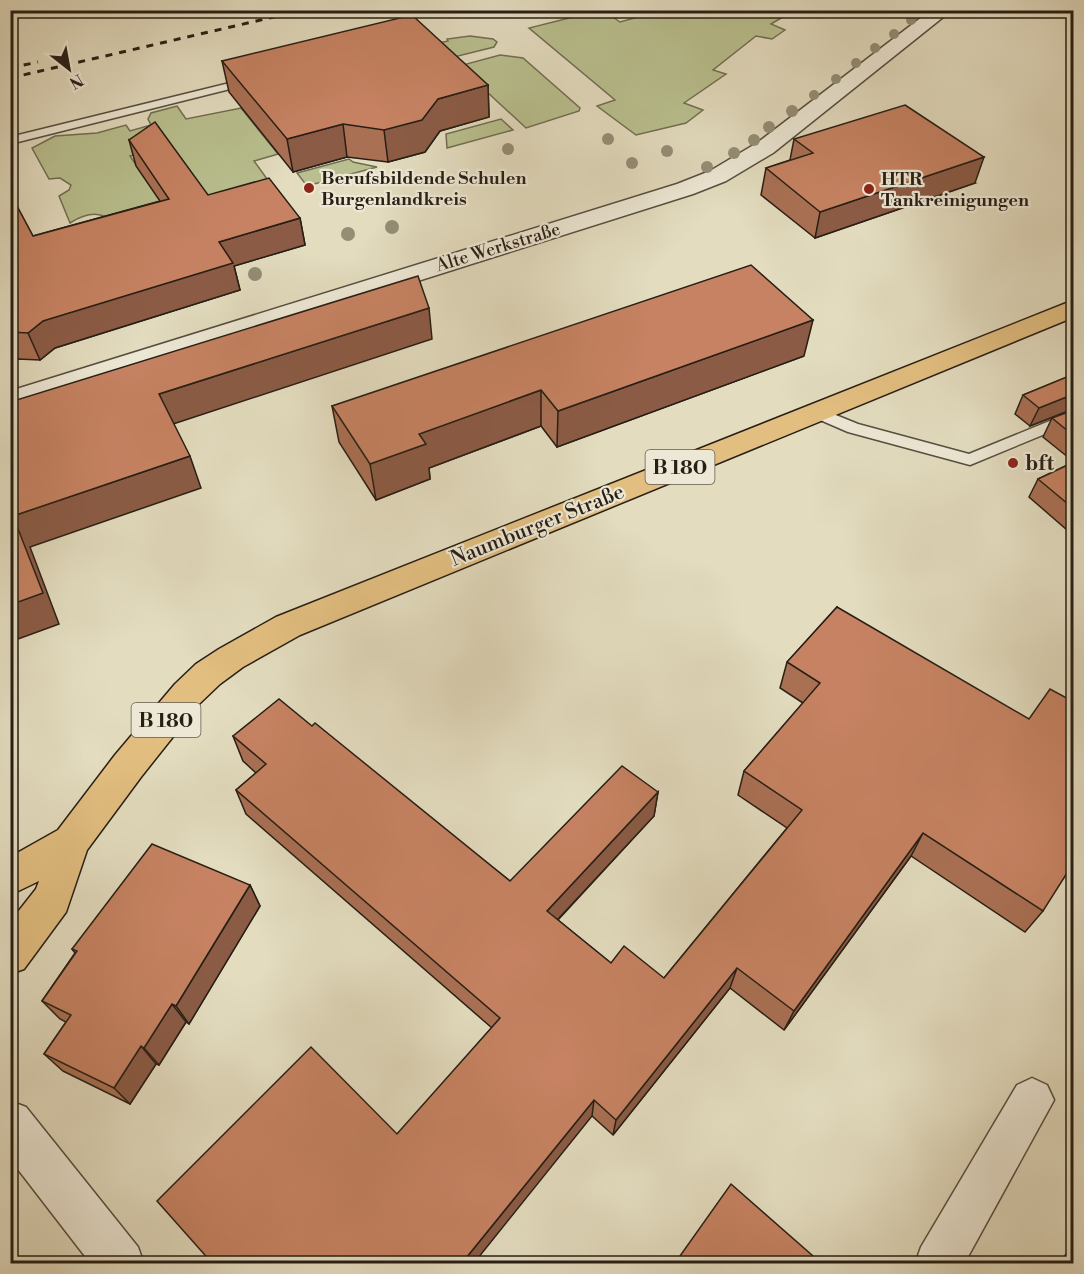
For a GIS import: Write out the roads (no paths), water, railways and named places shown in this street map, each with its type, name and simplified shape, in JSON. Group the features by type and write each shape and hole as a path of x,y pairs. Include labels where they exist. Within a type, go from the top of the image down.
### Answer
{"main road":[{"name":"Naumburger Straße","path":"10,955 52,899 71,842 128,766 187,694 208,675 254,644 288,626 1074,308"},
{"name":"Naumburger Straße","path":"10,878 71,842"}],"street":[{"name":"Alte Werkstraße","path":"10,401 685,189 718,176 765,148 943,10"},
{"path":"938,1263 1032,1100"},
{"path":"10,1123 122,1263"}],"lane":[{"path":"10,141 264,77"},
{"path":"816,412 853,428 970,460 1074,416"}],"railway":[{"path":"10,78 304,10"},
{"path":"10,68 38,62"}],"place":[{"name":"Berufsbildende Schulen Burgenlandkreis","path":"309,188"},
{"name":"HTR Tankreinigungen","path":"869,189"},
{"name":"bft","path":"1013,463"}]}
